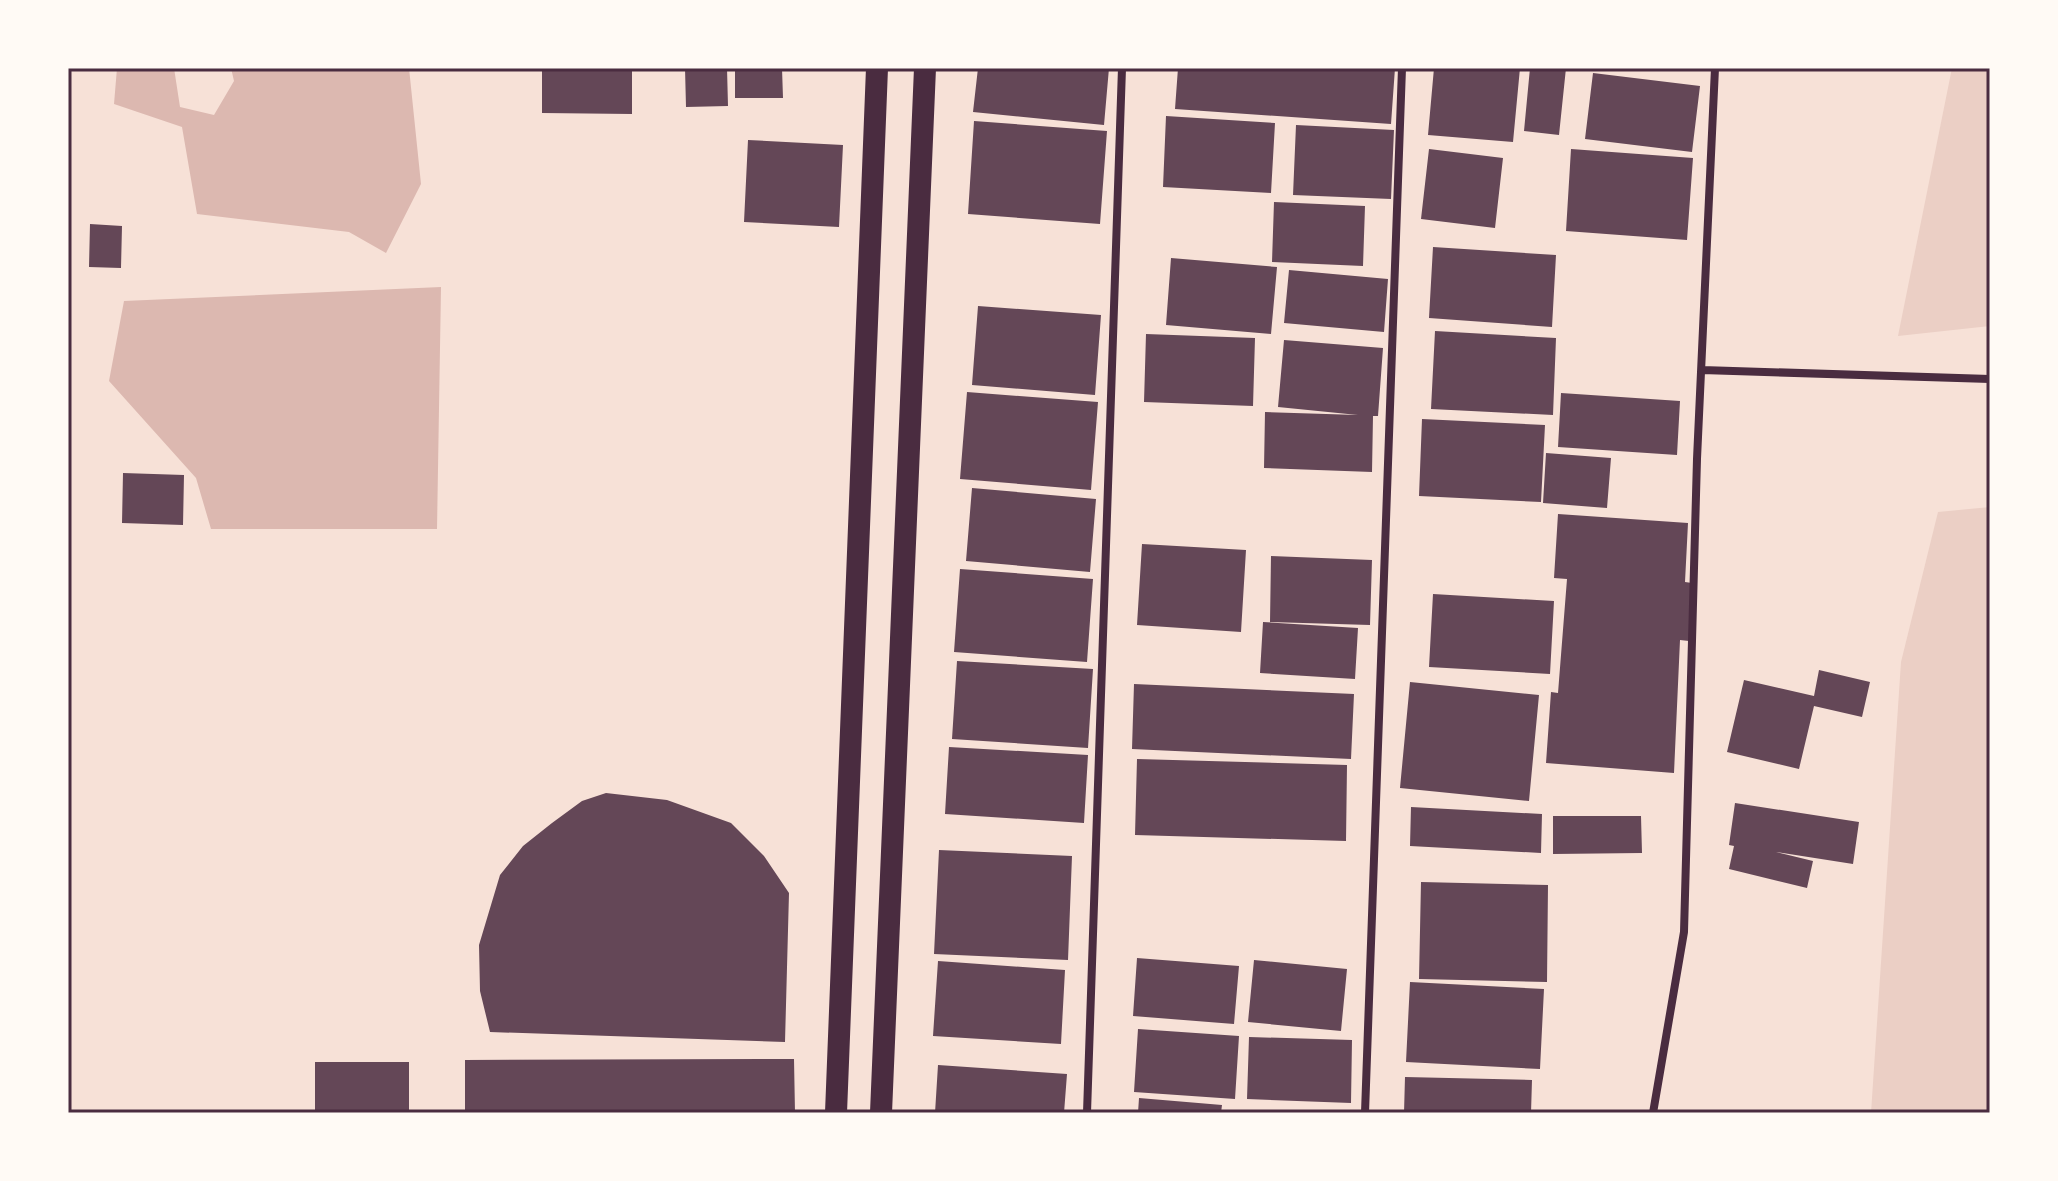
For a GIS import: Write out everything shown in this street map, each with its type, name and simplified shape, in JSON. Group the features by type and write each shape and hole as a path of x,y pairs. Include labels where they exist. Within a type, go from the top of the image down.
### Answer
{"highway":[{"path":"836,1113 877,68"},
{"path":"881,1113 925,68"}],"street":[{"path":"1087,1113 1122,68"},
{"path":"1365,1113 1402,68"},
{"path":"1653,1113 1684,932 1715,68"},
{"path":"1702,370 1989,377"}],"shaded area":[{"path":"117,68 174,68 180,107 214,115 234,81 231,68 409,68 421,184 386,253 349,232 197,214 182,127 114,104"},
{"path":"1952,68 1990,68 1990,326 1898,336"},
{"path":"441,287 437,529 211,529 196,478 109,381 124,301"},
{"path":"1990,507 1990,1113 1871,1113 1901,662 1938,512"}],"building":[{"path":"542,68 632,68 632,114 542,113"},
{"path":"685,68 727,68 728,106 686,107"},
{"path":"735,68 782,68 783,98 735,98"},
{"path":"978,68 1109,68 1104,125 973,112"},
{"path":"1178,68 1395,68 1391,124 1175,109"},
{"path":"1434,68 1520,68 1513,142 1428,135"},
{"path":"1530,68 1566,68 1559,135 1524,131"},
{"path":"1593,73 1700,86 1692,152 1585,139"},
{"path":"1166,116 1275,123 1271,193 1163,187"},
{"path":"974,121 1107,131 1100,224 968,214"},
{"path":"1296,125 1394,130 1391,199 1293,195"},
{"path":"748,140 843,145 839,227 744,222"},
{"path":"1429,149 1503,158 1495,228 1421,219"},
{"path":"1571,149 1693,158 1687,240 1566,231"},
{"path":"1274,202 1365,206 1363,266 1272,262"},
{"path":"90,224 122,226 121,268 89,267"},
{"path":"1433,247 1556,255 1552,327 1429,318"},
{"path":"1171,258 1277,267 1271,334 1166,325"},
{"path":"1289,270 1388,279 1384,332 1284,323"},
{"path":"978,306 1101,315 1095,395 972,385"},
{"path":"1435,331 1556,338 1553,415 1431,409"},
{"path":"1146,334 1255,338 1253,406 1144,402"},
{"path":"1284,340 1383,348 1378,416 1373,416 1372,472 1264,468 1265,412 1358,415 1278,407"},
{"path":"967,392 1098,402 1091,490 960,479"},
{"path":"1561,393 1680,401 1677,455 1558,447"},
{"path":"1422,419 1545,425 1541,502 1419,496"},
{"path":"1546,453 1611,458 1607,508 1543,503"},
{"path":"123,473 184,475 183,525 122,523"},
{"path":"972,488 1096,499 1090,572 966,561"},
{"path":"1558,514 1688,523 1685,582 1692,583 1689,641 1680,640 1674,773 1546,763 1551,692 1558,693 1567,579 1554,578"},
{"path":"1142,544 1246,550 1241,632 1137,625"},
{"path":"1271,556 1372,560 1370,625 1270,622"},
{"path":"960,569 1093,579 1087,662 954,652"},
{"path":"1433,594 1554,601 1550,674 1429,667"},
{"path":"1263,622 1358,628 1355,679 1260,673"},
{"path":"957,661 1093,669 1088,748 952,739"},
{"path":"1819,670 1870,682 1862,717 1814,706 1799,769 1727,752 1744,680 1814,696"},
{"path":"1410,682 1539,695 1529,801 1400,788"},
{"path":"1134,684 1354,694 1351,759 1132,749"},
{"path":"949,747 1088,755 1084,823 945,814"},
{"path":"1137,759 1347,765 1346,841 1135,835"},
{"path":"606,793 667,800 731,823 764,856 789,893 785,1042 490,1032 480,991 479,945 500,875 523,846 552,823 582,801"},
{"path":"1735,803 1859,822 1853,864 1776,852 1813,861 1807,888 1729,869 1734,846 1729,845"},
{"path":"1411,807 1542,814 1541,853 1410,846"},
{"path":"1553,816 1641,816 1642,853 1553,854"},
{"path":"939,850 1072,856 1068,960 934,954"},
{"path":"1421,882 1548,885 1547,982 1419,979"},
{"path":"1137,958 1239,966 1234,1024 1133,1016"},
{"path":"1254,960 1347,969 1341,1031 1248,1022"},
{"path":"938,961 1065,970 1061,1044 933,1036"},
{"path":"1410,982 1544,989 1540,1069 1406,1062"},
{"path":"1138,1029 1239,1036 1235,1099 1134,1092"},
{"path":"1249,1037 1352,1040 1351,1103 1247,1099"},
{"path":"794,1059 795,1113 465,1113 465,1060"},
{"path":"315,1062 409,1062 409,1113 315,1113"},
{"path":"938,1065 1067,1074 1064,1113 935,1113"},
{"path":"1405,1077 1532,1080 1531,1113 1404,1113"},
{"path":"1139,1098 1222,1105 1221,1113 1138,1113"}]}
